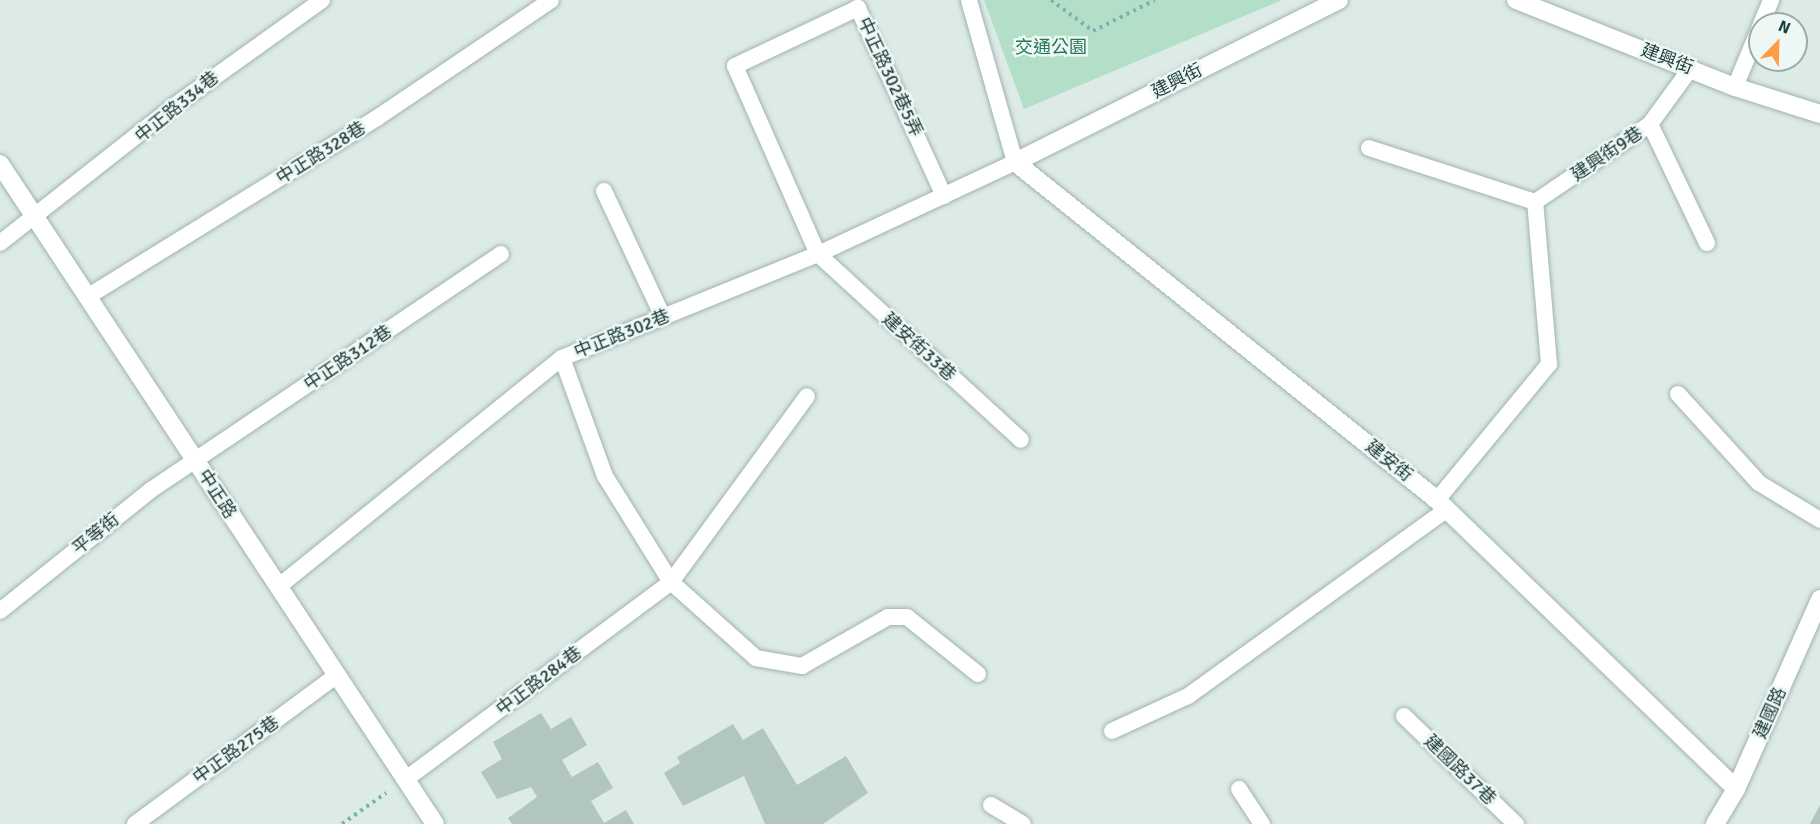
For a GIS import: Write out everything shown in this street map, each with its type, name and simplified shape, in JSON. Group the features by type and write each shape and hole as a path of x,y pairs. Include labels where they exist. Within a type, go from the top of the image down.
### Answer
{"street":[{"name":"建興街","path":"1015,162 1339,0"},
{"name":"建興街","path":"1516,0 1735,87 1820,114"},
{"name":"建安街","path":"1015,162 1442,504 1736,789"},
{"name":"中正路","path":"0,164 435,824"},
{"name":"建國路","path":"1715,824 1736,789 1820,599"}],"lane":[{"name":"中正路334巷","path":"0,243 35,218 174,106 322,0"},
{"name":"中正路328巷","path":"87,297 377,118 551,0"},
{"path":"969,0 1015,162"},
{"name":"中正路302巷5弄","path":"818,254 735,66 858,8 944,196"},
{"path":"1735,87 1748,56"},
{"name":"建興街9巷","path":"1535,202 1650,124 1691,68"},
{"path":"1650,124 1707,243"},
{"path":"1112,731 1188,696 1442,504 1549,364 1535,202 1369,148"},
{"name":"中正路302巷","path":"278,587 562,358 818,254 1015,162"},
{"path":"604,191 663,317"},
{"name":"中正路312巷","path":"195,461 501,254"},
{"name":"建安街33巷","path":"818,254 1021,440"},
{"path":"562,358 605,476 671,582 756,658 802,666 888,617 907,617 978,674"},
{"path":"1678,394 1759,483 1820,520"},
{"name":"中正路284巷","path":"406,779 671,582 807,396"},
{"name":"平等街","path":"0,611 195,461"},
{"name":"中正路275巷","path":"135,824 337,675"},
{"name":"建國路37巷","path":"1404,716 1516,824"},
{"path":"1239,789 1262,824"},
{"path":"991,805 1023,824"}],"path":[{"path":"1051,0 1093,31 1155,0"},
{"path":"342,824 406,779"}],"green space":[{"name":"交通公園","path":"984,0 1282,0 1024,109"}],"building":[{"path":"541,713 551,729 571,717 587,745 562,760 572,777 598,762 613,788 591,801 604,823 626,810 634,824 512,824 508,818 537,797 531,787 497,799 481,772 502,759 493,742"},
{"path":"733,724 743,740 763,728 797,785 846,756 868,793 823,824 765,824 744,776 683,806 664,773 680,763 677,757"},
{"path":"1820,805 1820,824 1810,824"}]}
